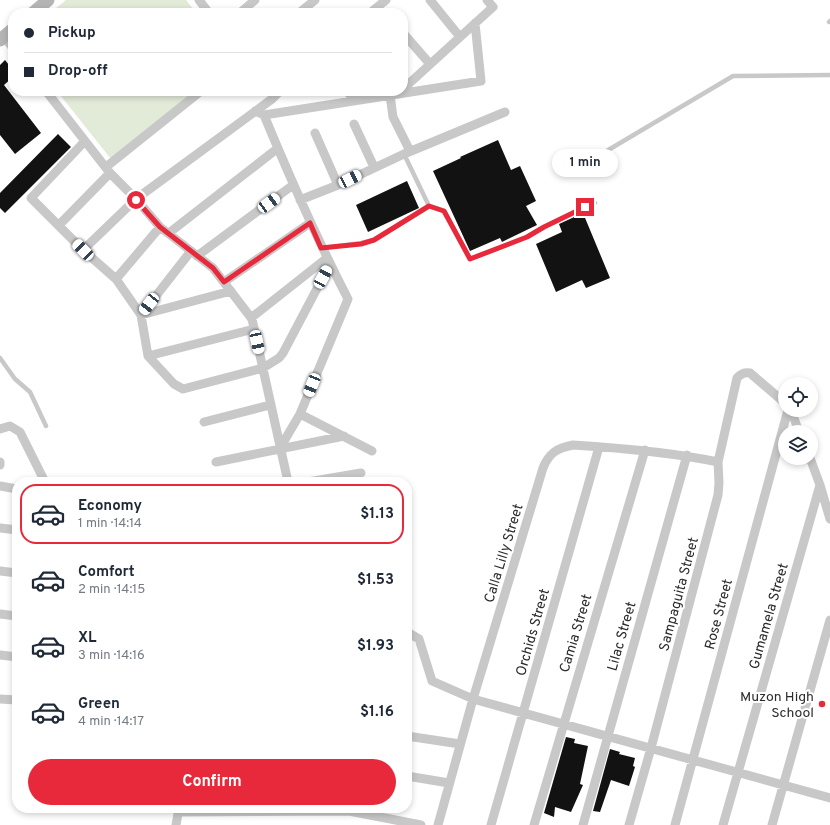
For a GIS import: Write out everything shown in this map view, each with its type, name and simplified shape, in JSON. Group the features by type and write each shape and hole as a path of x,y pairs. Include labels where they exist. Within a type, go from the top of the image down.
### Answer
{"street":[{"path":"38,8 48,0"},
{"path":"199,0 205,8"},
{"path":"246,8 255,0"},
{"path":"305,8 315,0"},
{"path":"430,0 460,37"},
{"path":"408,83 493,7 487,0"},
{"path":"408,91 481,81 475,23"},
{"path":"408,39 430,64"},
{"path":"50,96 108,170 160,227 213,268 251,318 287,477"},
{"path":"59,225 108,170 195,96"},
{"path":"83,250 136,200 275,96"},
{"path":"350,96 354,101"},
{"path":"264,116 378,96"},
{"path":"396,96 393,117 407,152"},
{"path":"255,111 264,116 321,248 348,299 300,414 280,448"},
{"path":"300,200 338,185 407,152 504,112"},
{"path":"354,124 374,167"},
{"path":"315,133 338,185"},
{"path":"85,141 31,198 83,250 116,279 141,315 148,356 174,384 183,388 262,368 279,358 283,353 328,261"},
{"path":"169,234 278,148"},
{"path":"141,315 194,253 293,185"},
{"path":"224,282 310,223"},
{"path":"116,279 160,227"},
{"path":"251,318 328,261"},
{"path":"141,315 231,291"},
{"path":"148,356 254,329"},
{"name":"Sampaguita Street","path":"629,825 718,495 718,462 734,384 740,374 745,372 754,375 778,397"},
{"path":"204,422 270,405"},
{"path":"300,414 372,451"},
{"name":"Rose Street","path":"675,825 787,417"},
{"path":"0,429 10,426 20,432 42,477"},
{"path":"216,462 344,436"},
{"name":"Calla Lilly Street","path":"438,825 473,699 547,458 562,447 572,445 644,450 687,455 718,462"},
{"name":"Orchids Street","path":"491,825 599,447"},
{"name":"Camia Street","path":"534,825 644,450"},
{"name":"Lilac Street","path":"583,825 687,455"},
{"path":"813,465 830,519"},
{"path":"337,477 361,473"},
{"name":"Gumamela Street","path":"723,825 820,485"},
{"path":"0,486 12,487"},
{"path":"0,528 12,529"},
{"path":"0,571 12,572"},
{"path":"0,614 12,615"},
{"path":"772,825 830,620"},
{"path":"412,634 419,638 432,681 473,699 830,798"},
{"path":"0,655 12,656"},
{"path":"0,699 12,700"},
{"path":"412,737 460,744"},
{"path":"412,777 449,783"},
{"path":"176,825 178,813"},
{"path":"359,813 421,825"}],"lane":[{"path":"583,165 732,76 830,75"},
{"path":"407,152 429,206 444,211 470,259 527,237 544,227 595,203"},
{"path":"321,248 361,244 374,240 429,206"},
{"path":"0,358 15,379 30,392 46,426"}],"green space":[{"path":"66,0 186,0 192,8 56,8"},
{"path":"61,96 189,96 111,159"}],"building":[{"path":"5,60 8,64 8,81 4,85 8,90 8,96 12,96 41,133 15,154 0,135 0,65"},
{"path":"58,134 71,147 5,213 0,208 0,193"},
{"path":"498,140 511,170 520,166 536,201 526,206 537,225 502,242 500,238 470,251 433,171"},
{"path":"407,181 419,208 368,232 356,205"},
{"path":"583,213 610,278 586,288 582,280 556,292 536,244 562,232 559,224"},
{"path":"566,737 575,739 574,743 588,746 580,784 583,785 571,812 555,807 554,817 544,813"},
{"path":"610,749 620,752 619,754 635,758 633,766 635,767 629,786 611,780 600,812 593,811"}],"place":[{"name":"Muzon High School","path":"822,704"}],"route":[{"path":"136,200 160,227 213,268 224,282 310,223 321,248 361,244 374,240 429,206 444,211 470,259 527,237 585,207"}]}
